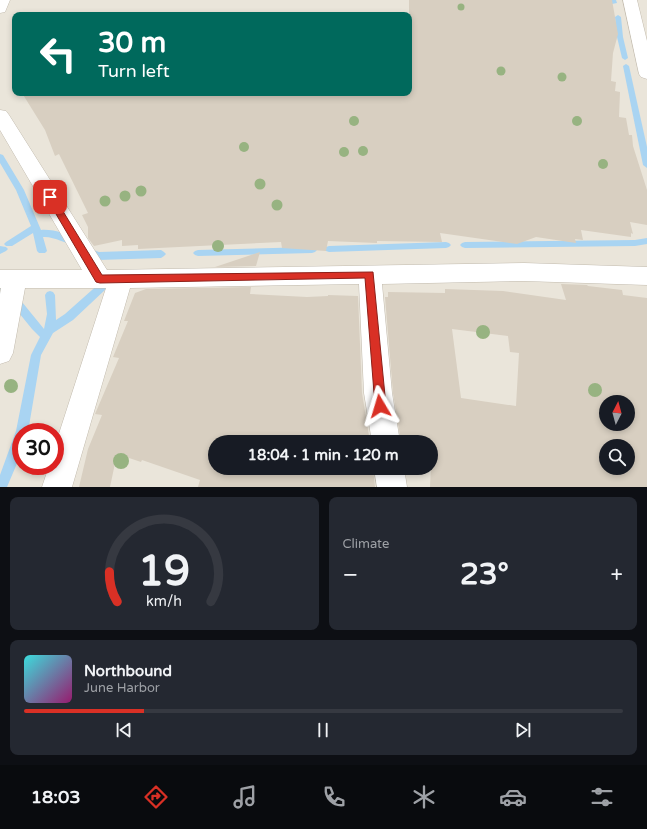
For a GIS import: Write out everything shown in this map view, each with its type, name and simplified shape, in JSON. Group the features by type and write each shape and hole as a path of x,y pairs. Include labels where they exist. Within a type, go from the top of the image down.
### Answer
{"street":[{"path":"0,8 3,0"},
{"path":"630,0 647,74"},
{"path":"0,115 110,279 57,487"},
{"path":"0,354 8,279 110,279 524,272 647,276"},
{"path":"370,274 378,393 385,435"},
{"path":"390,475 392,487"}],"shaded area":[{"path":"0,0 647,0 647,487 0,487"}],"building":[{"path":"409,0 612,0 618,34 613,53 611,81 616,82 615,91 620,92 619,117 626,118 629,135 632,135 633,146 647,190 647,225 630,222 633,234 631,233 631,237 581,230 583,240 575,239 576,243 536,237 517,244 440,233 442,242 377,241 377,243 328,241 326,251 282,248 281,242 138,249 138,245 122,246 122,240 94,246 88,238 88,227 82,215 88,213 59,154 55,156 45,130 24,96 412,96 412,12 409,12"},
{"path":"260,252 256,266 215,267"},
{"path":"561,284 587,285 622,290 623,295 647,298 647,487 430,487 431,475 438,475 438,435 400,435 393,393 385,297 388,297 388,292 445,293 445,289 503,291 566,300","holes":["452,329 508,336 510,352 519,353 516,406 461,398"]},
{"path":"251,287 250,294 307,297 328,295 358,296 362,393 369,435 208,435 208,475 374,475 375,487 198,487 200,480 142,460 141,462 117,454 110,487 79,487 88,449 102,415 95,414 119,358 113,357 128,321 124,321 135,293 146,289"}],"waterway":[{"path":"618,17 620,37 625,58"},
{"path":"626,66 647,165"},
{"path":"0,157 14,178 26,202 36,226 42,251"},
{"path":"9,244 36,227"},
{"path":"38,234 52,234 72,242"},
{"path":"465,245 635,243 647,241"},
{"path":"329,249 446,245"},
{"path":"198,253 312,250"},
{"path":"88,251 98,256 161,254"},
{"path":"49,330 69,317 104,285 111,285"},
{"path":"0,292 19,305 35,326 46,336"},
{"path":"46,336 50,328 52,314 50,295"},
{"path":"24,423 36,355 46,336"},
{"path":"1,487 12,461"}],"route":[{"path":"50,197 100,279 370,274 380,406"}]}
